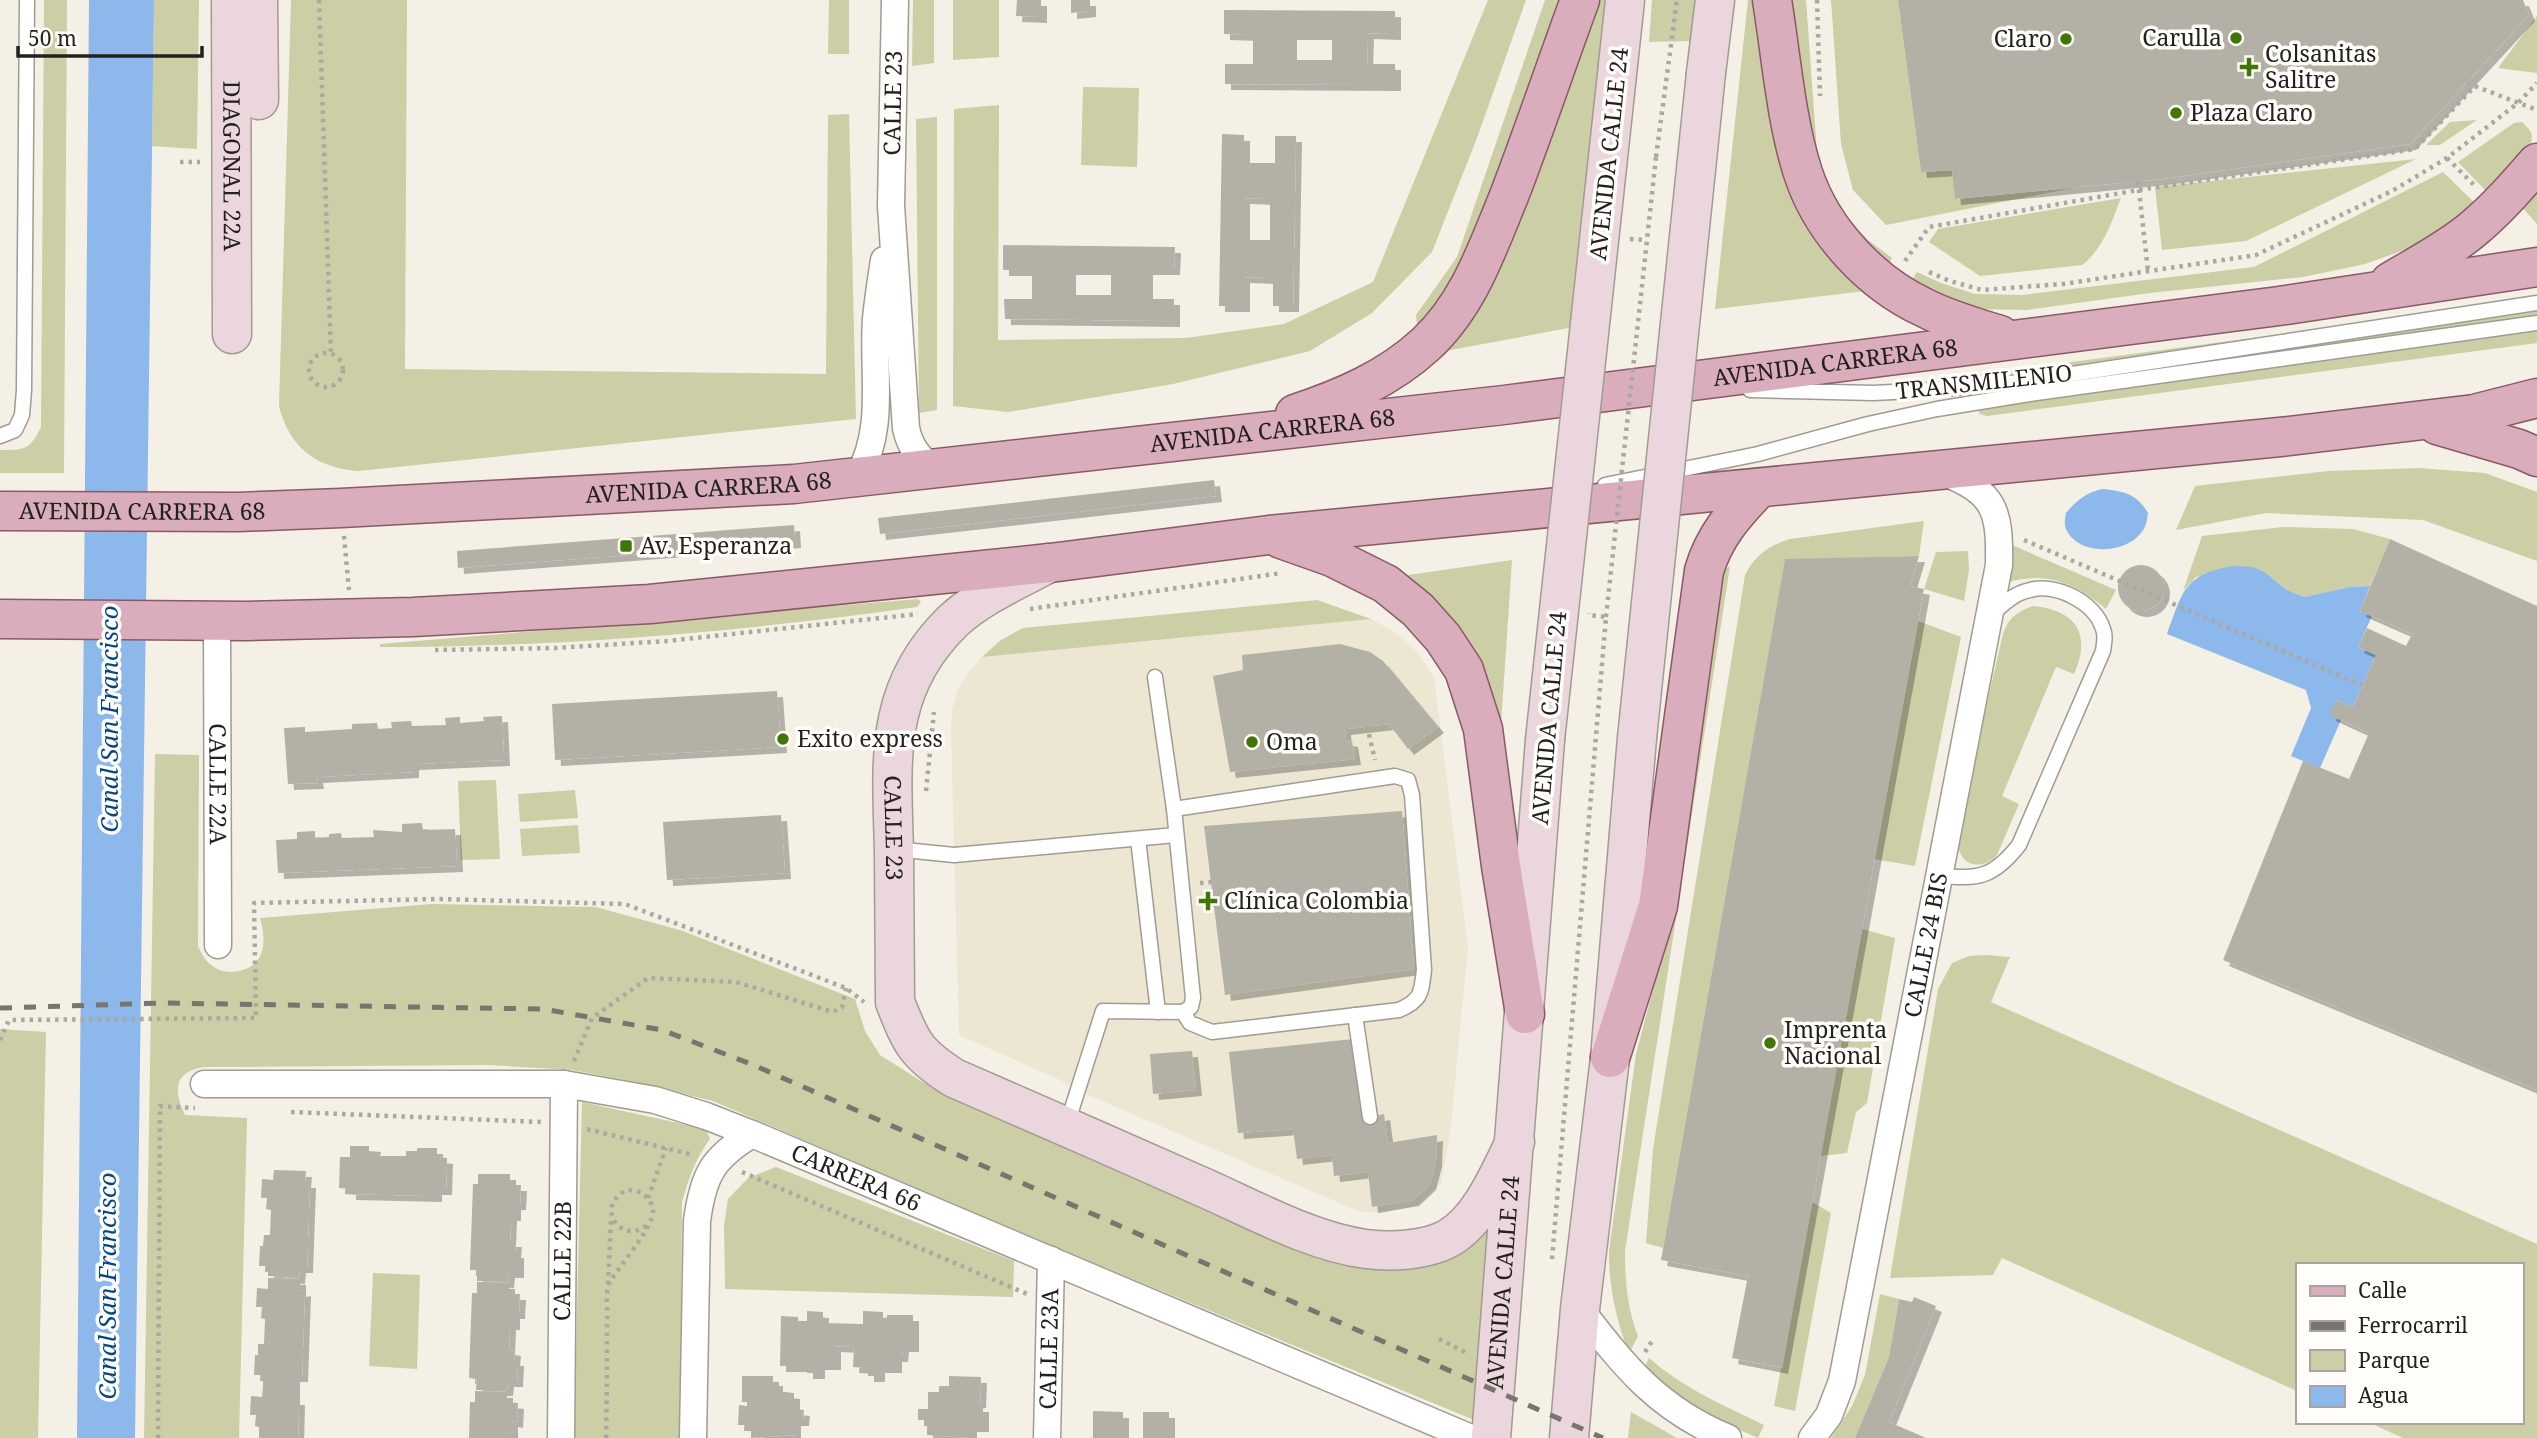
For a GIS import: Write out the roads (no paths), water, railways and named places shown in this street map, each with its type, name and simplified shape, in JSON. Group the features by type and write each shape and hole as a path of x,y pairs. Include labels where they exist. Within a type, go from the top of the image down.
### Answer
{"main road":[{"name":"DIAGONAL 22A","path":"232,0 245,333 258,0"},
{"path":"1239,435 1325,404 1388,374 1428,342 1449,318 1468,292 1485,256 1520,168 1580,0"},
{"name":"AVENIDA CALLE 24","path":"1491,1438 1545,740 1625,0"},
{"path":"1569,1438 1580,1309 1610,1058 1637,738 1715,0"},
{"path":"1772,0 1792,128 1803,174 1822,213 1845,247 1887,285 1922,307 1956,322 2016,339"},
{"path":"2372,292 2445,250 2472,230 2497,208 2537,163"},
{"name":"AVENIDA CARRERA 68","path":"0,511 341,509 794,484 1426,414 2372,292 2537,267"},
{"path":"0,619 217,621 352,618 650,604 1050,563 1269,535 1941,471 2425,421 2474,414 2537,398"},
{"path":"2425,421 2519,449 2537,457"},
{"path":"1610,1058 1658,906 1704,571 1719,534 1759,488"},
{"path":"1269,535 1332,557 1386,584 1418,610 1443,638 1464,670 1483,729 1501,866 1525,1014"},
{"name":"CALLE 23","path":"1050,563 997,590 955,619 928,650 910,680 900,709 891,757 895,1002 909,1038 929,1062 954,1078 1067,1127"},
{"path":"1067,1127 1277,1220 1332,1242 1366,1249 1405,1250 1449,1238 1465,1225 1478,1209 1515,1142"}],"street":[{"name":"CALLE 23","path":"895,0 891,206 906,428 909,442 918,457 934,469"},
{"name":"CALLE 23","path":"858,477 866,463 876,429 876,319 891,206"},
{"name":"CALLE 24 BIS","path":"1812,1438 1829,1415 1842,1381 1998,565 1999,545 1994,511 1985,495 1968,482 1941,471"},
{"name":"CALLE 22A","path":"217,621 218,945"},
{"name":"CARRERA 66","path":"203,1096 564,1084 656,1101 752,1134 1471,1438"},
{"name":"CALLE 22B","path":"561,1438 564,1084"},
{"path":"693,1438 697,1221 701,1191 707,1175 717,1161 733,1145 752,1134"},
{"name":"CALLE 23A","path":"1047,1438 1051,1260"},
{"path":"1580,1309 1643,1385 1701,1427 1728,1438"}],"lane":[{"path":"0,436 15,430 22,415 24,390 27,0"},
{"name":"TRANSMILENIO","path":"1443,518 1758,454 1868,424 2021,388 2537,303"},
{"name":"TRANSMILENIO","path":"1426,414 1728,391 1873,393 2021,388 2537,323"},
{"path":"1939,876 1962,878 1995,871 2019,845 2103,650 2105,632 2099,619 2067,593 2052,589 2033,589 2018,594 1989,617"},
{"path":"1067,1127 1103,1011 1183,1012 1191,1007 1193,999 1174,809 1155,677"},
{"path":"1174,809 1395,776 1408,780 1412,795 1424,970 1420,995 1413,1004 1399,1010 1212,1032 1190,1023 1183,1012"},
{"path":"894,849 954,855 1176,835"},
{"path":"1138,839 1158,1012"},
{"path":"1355,1015 1370,1117"}],"water":[{"name":"Canal San Francisco","path":"89,0 154,0 135,1438 77,1438"},
{"path":"2102,489 2129,495 2148,513 2142,532 2133,541 2113,548 2090,548 2072,538 2066,529 2066,513 2070,508 2086,495"},
{"path":"2234,566 2253,567 2266,573 2285,589 2304,597 2350,587 2370,586 2360,611 2372,616 2358,647 2376,655 2353,707 2336,700 2331,715 2341,720 2320,768 2291,756 2311,708 2306,690 2167,634 2177,606 2188,587 2205,574"}],"railway":[{"path":"0,1008 161,1003 543,1009 662,1030 751,1064 1603,1438"}],"place":[{"name":"Carulla","path":"2236,38"},
{"name":"Claro","path":"2066,39"},
{"name":"Colsanitas Salitre","path":"2249,67"},
{"name":"Plaza Claro","path":"2176,113"},
{"name":"Av. Esperanza","path":"626,546"},
{"name":"Exito express","path":"783,739"},
{"name":"Oma","path":"1252,742"},
{"name":"Clínica Colombia","path":"1208,901"},
{"name":"Imprenta Nacional","path":"1770,1043"}]}
